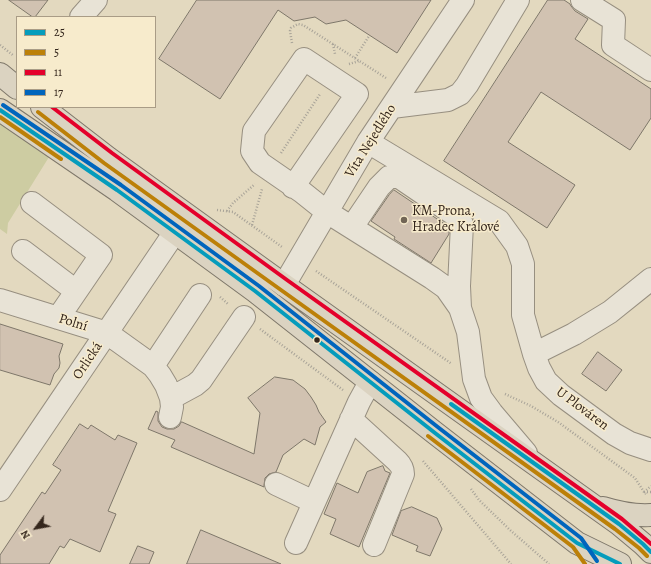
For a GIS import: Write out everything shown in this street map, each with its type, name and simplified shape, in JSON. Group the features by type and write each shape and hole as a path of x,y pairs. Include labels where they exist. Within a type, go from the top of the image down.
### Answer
{"main road":[{"path":"0,74 16,87"},
{"path":"44,108 108,158 589,502 630,532 651,552"},
{"path":"0,110 117,190 273,305 577,543 585,554 594,559 620,564"},
{"path":"589,502 618,512 651,515"}],"street":[{"name":"Víta Nejedlého","path":"284,285 368,142 464,0"},
{"path":"398,98 448,100 460,94 467,85 518,0"},
{"path":"582,0 614,20 612,45 651,70"},
{"path":"293,187 357,94 304,59 254,131 252,151 267,173 293,187 327,212 432,278 446,288 460,308"},
{"name":"U Plováren","path":"368,142 499,221 516,246 522,264 523,315 534,354 546,381 561,395 614,434 630,444 651,450"},
{"path":"352,227 378,187 389,176 400,177 458,217 462,224 459,286 460,308 468,332 474,379 481,398 536,464"},
{"path":"32,203 101,255 58,318"},
{"name":"Orlická","path":"0,490 175,232"},
{"path":"23,251 76,291"},
{"path":"534,354 574,334 610,312 651,279"},
{"path":"152,366 200,295"},
{"name":"Polní","path":"0,300 107,333 152,366 163,380 170,408 200,380 244,317"},
{"path":"296,543 351,419 370,382"},
{"path":"351,419 397,461 403,470 403,474 374,545"},
{"path":"276,484 314,502"}],"path":[{"path":"291,39 291,28 298,24 303,25 354,58 398,98"},
{"path":"354,58 369,36"},
{"path":"0,45 16,58"},
{"path":"226,211 267,173 331,77"},
{"path":"252,226 267,173"},
{"path":"215,209 233,212 299,260 474,379"},
{"path":"502,393 530,406 558,422 635,478 644,492"},
{"path":"644,492 651,486"},
{"path":"644,492 651,492"}],"green space":[{"path":"0,124 49,157 8,223 7,234 0,229"}],"building":[{"path":"9,0 48,0 36,16 32,16"},
{"path":"197,0 431,0 397,53 346,20 326,24 315,17 294,21 278,10 220,99 159,59"},
{"path":"548,0 564,0 570,4 575,11 588,19 575,39 651,89 651,118 630,150 541,92 508,142 575,185 547,228 444,161"},
{"path":"394,190 449,227 449,234 431,263 394,239 395,237 371,221"},
{"path":"0,324 63,344 59,356 59,368 54,374 50,385 0,370"},
{"path":"598,352 622,370 606,391 582,374"},
{"path":"275,377 293,380 305,389 326,422 320,427 315,445 304,439 283,455 276,472 269,474 265,478 264,487 171,447 175,440 148,429 156,411 158,412 158,421 162,427 174,429 182,422 254,454 260,413 248,398"},
{"path":"80,424 88,429 91,425 115,440 118,435 137,443 108,511 116,514 100,552 70,539 64,548 60,546 49,564 0,564 0,555 42,492 45,494 61,470 53,465"},
{"path":"383,466 385,471 390,473 359,547 330,534 336,519 324,514 337,483 358,493 367,472"},
{"path":"412,507 437,518 442,529 430,556 416,551 418,546 392,535 401,511"},
{"path":"201,530 281,564 187,564"},
{"path":"138,546 154,552 149,564 130,564"}],"transit line":[{"name":"17","path":"3,105 121,185 259,286 581,538 597,561"},
{"name":"11","path":"53,108 112,153 287,280 622,519 651,544"},
{"name":"25","path":"0,110 117,190 255,291 577,543 620,564"},
{"name":"5","path":"38,112 104,163 615,529 647,556"},
{"name":"5","path":"0,117 61,159"},
{"name":"25","path":"451,404 619,524 651,552"},
{"name":"5","path":"428,436 573,547 585,564"}],"place":[{"name":"KM-Prona, Hradec Králové","path":"404,220"}]}
